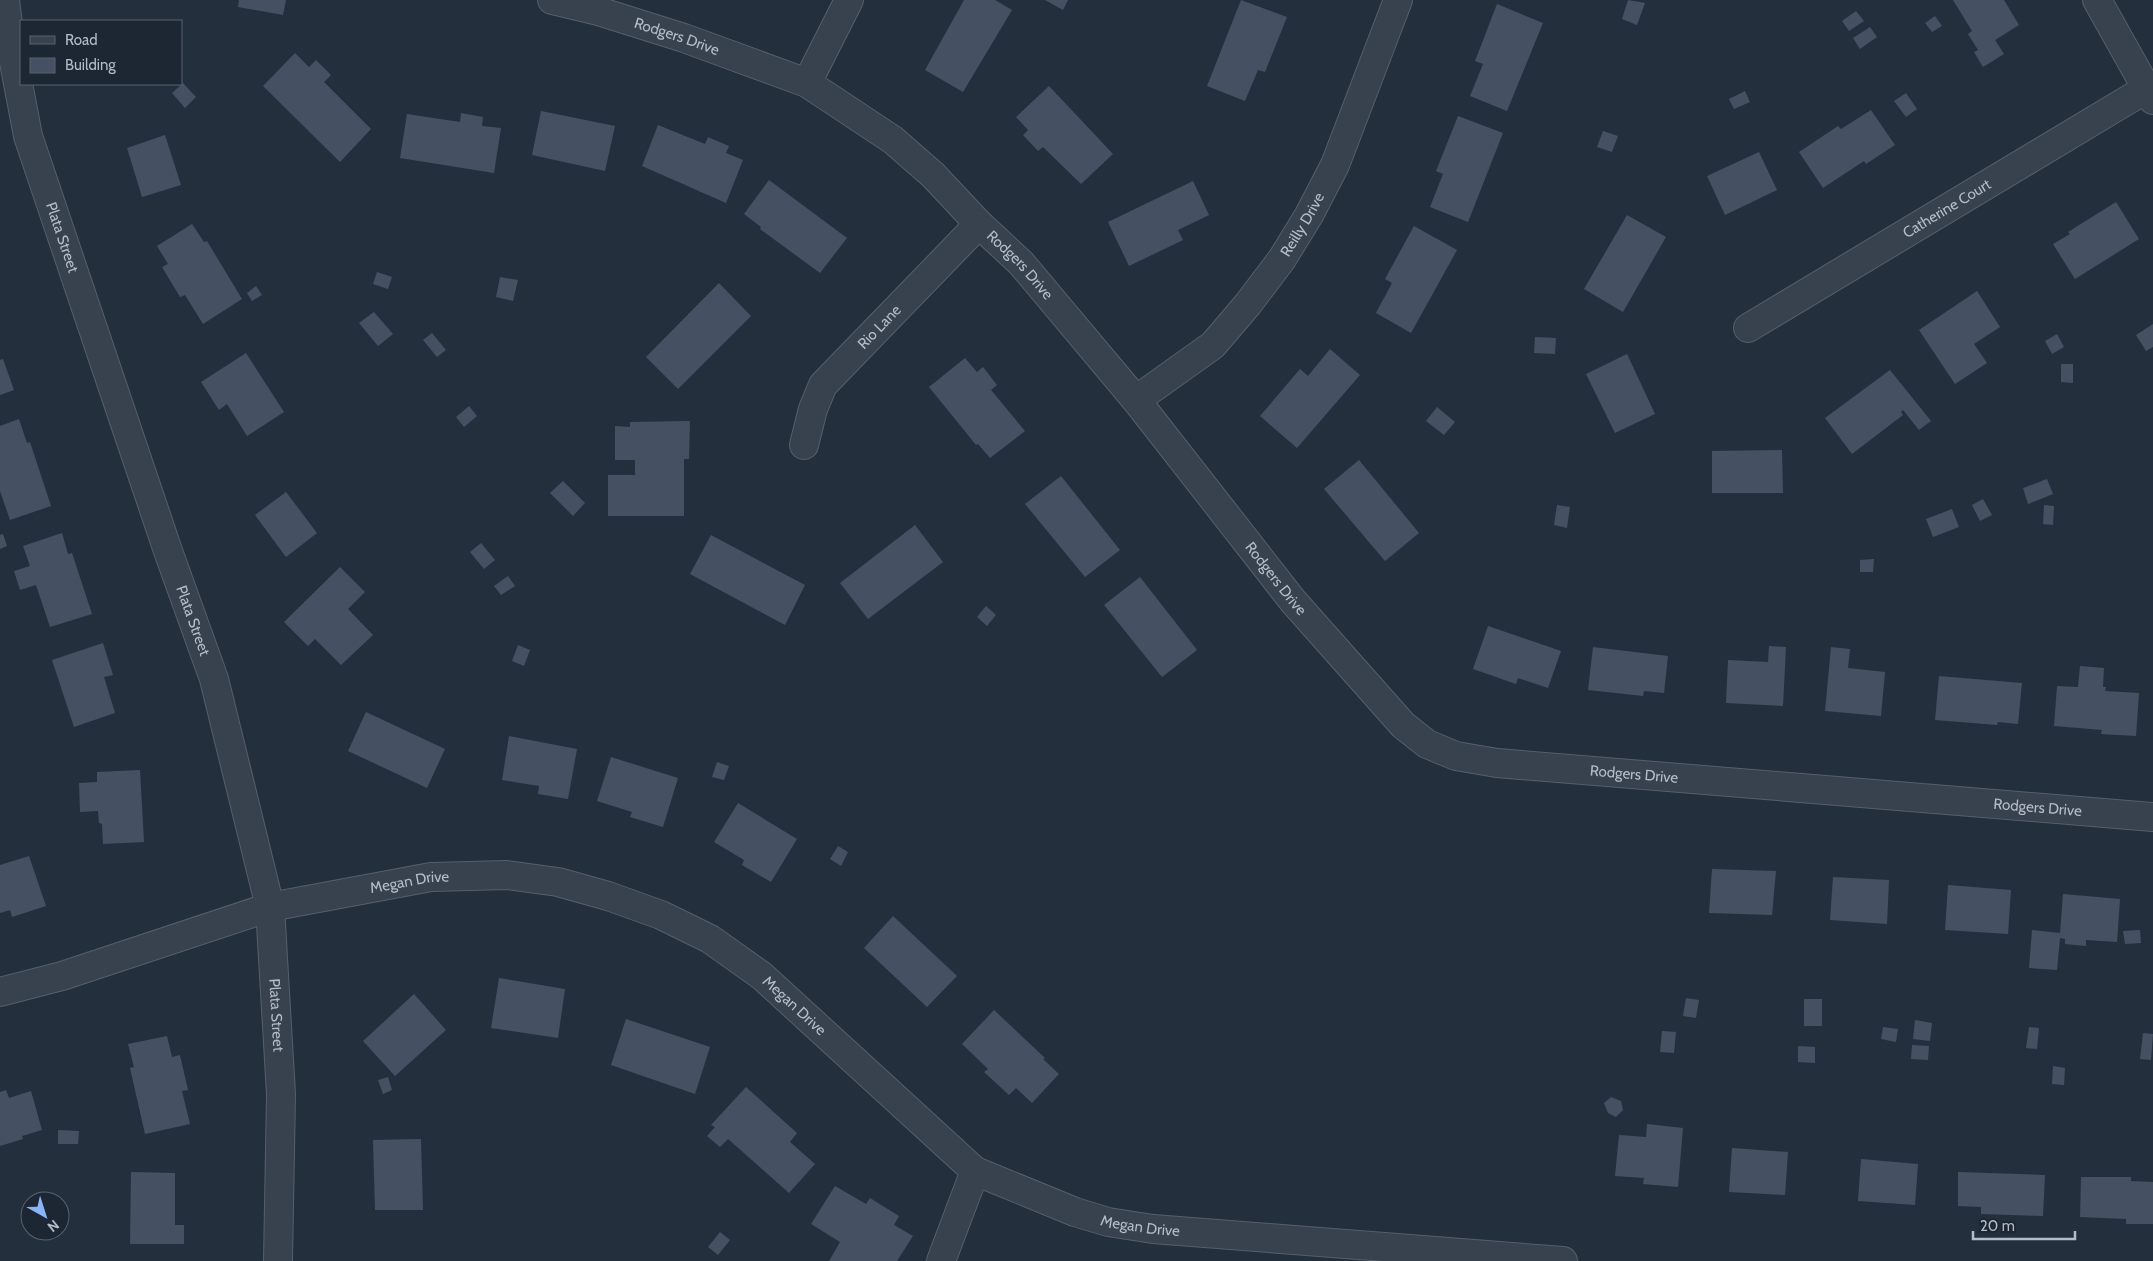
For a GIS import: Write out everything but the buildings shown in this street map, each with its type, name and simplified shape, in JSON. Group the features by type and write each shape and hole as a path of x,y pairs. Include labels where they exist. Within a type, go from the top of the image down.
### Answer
{"street":[{"name":"Plata Street","path":"6,0 10,41 28,136 168,551 214,678 270,907 281,1094 278,1261"},
{"name":"Rodgers Drive","path":"552,0 598,11 674,35 807,83 892,140 933,176 979,224 1021,262 1136,400 1293,601 1403,725 1427,744 1456,756 1497,763 2153,817"},
{"path":"807,83 849,0"},
{"name":"Reilly Drive","path":"1136,400 1212,344 1248,304 1282,259 1310,215 1335,165 1398,0"},
{"path":"2097,0 2150,94"},
{"name":"Catherine Court","path":"1748,328 2150,94"},
{"name":"Rio Lane","path":"804,445 813,409 823,385 979,224"},
{"name":"Megan Drive","path":"0,992 62,976 270,907 431,877 507,875 558,882 608,896 661,915 710,940 762,976 976,1171 1033,1196 1108,1222 1153,1229 1563,1261"},
{"path":"941,1261 976,1171"}]}
